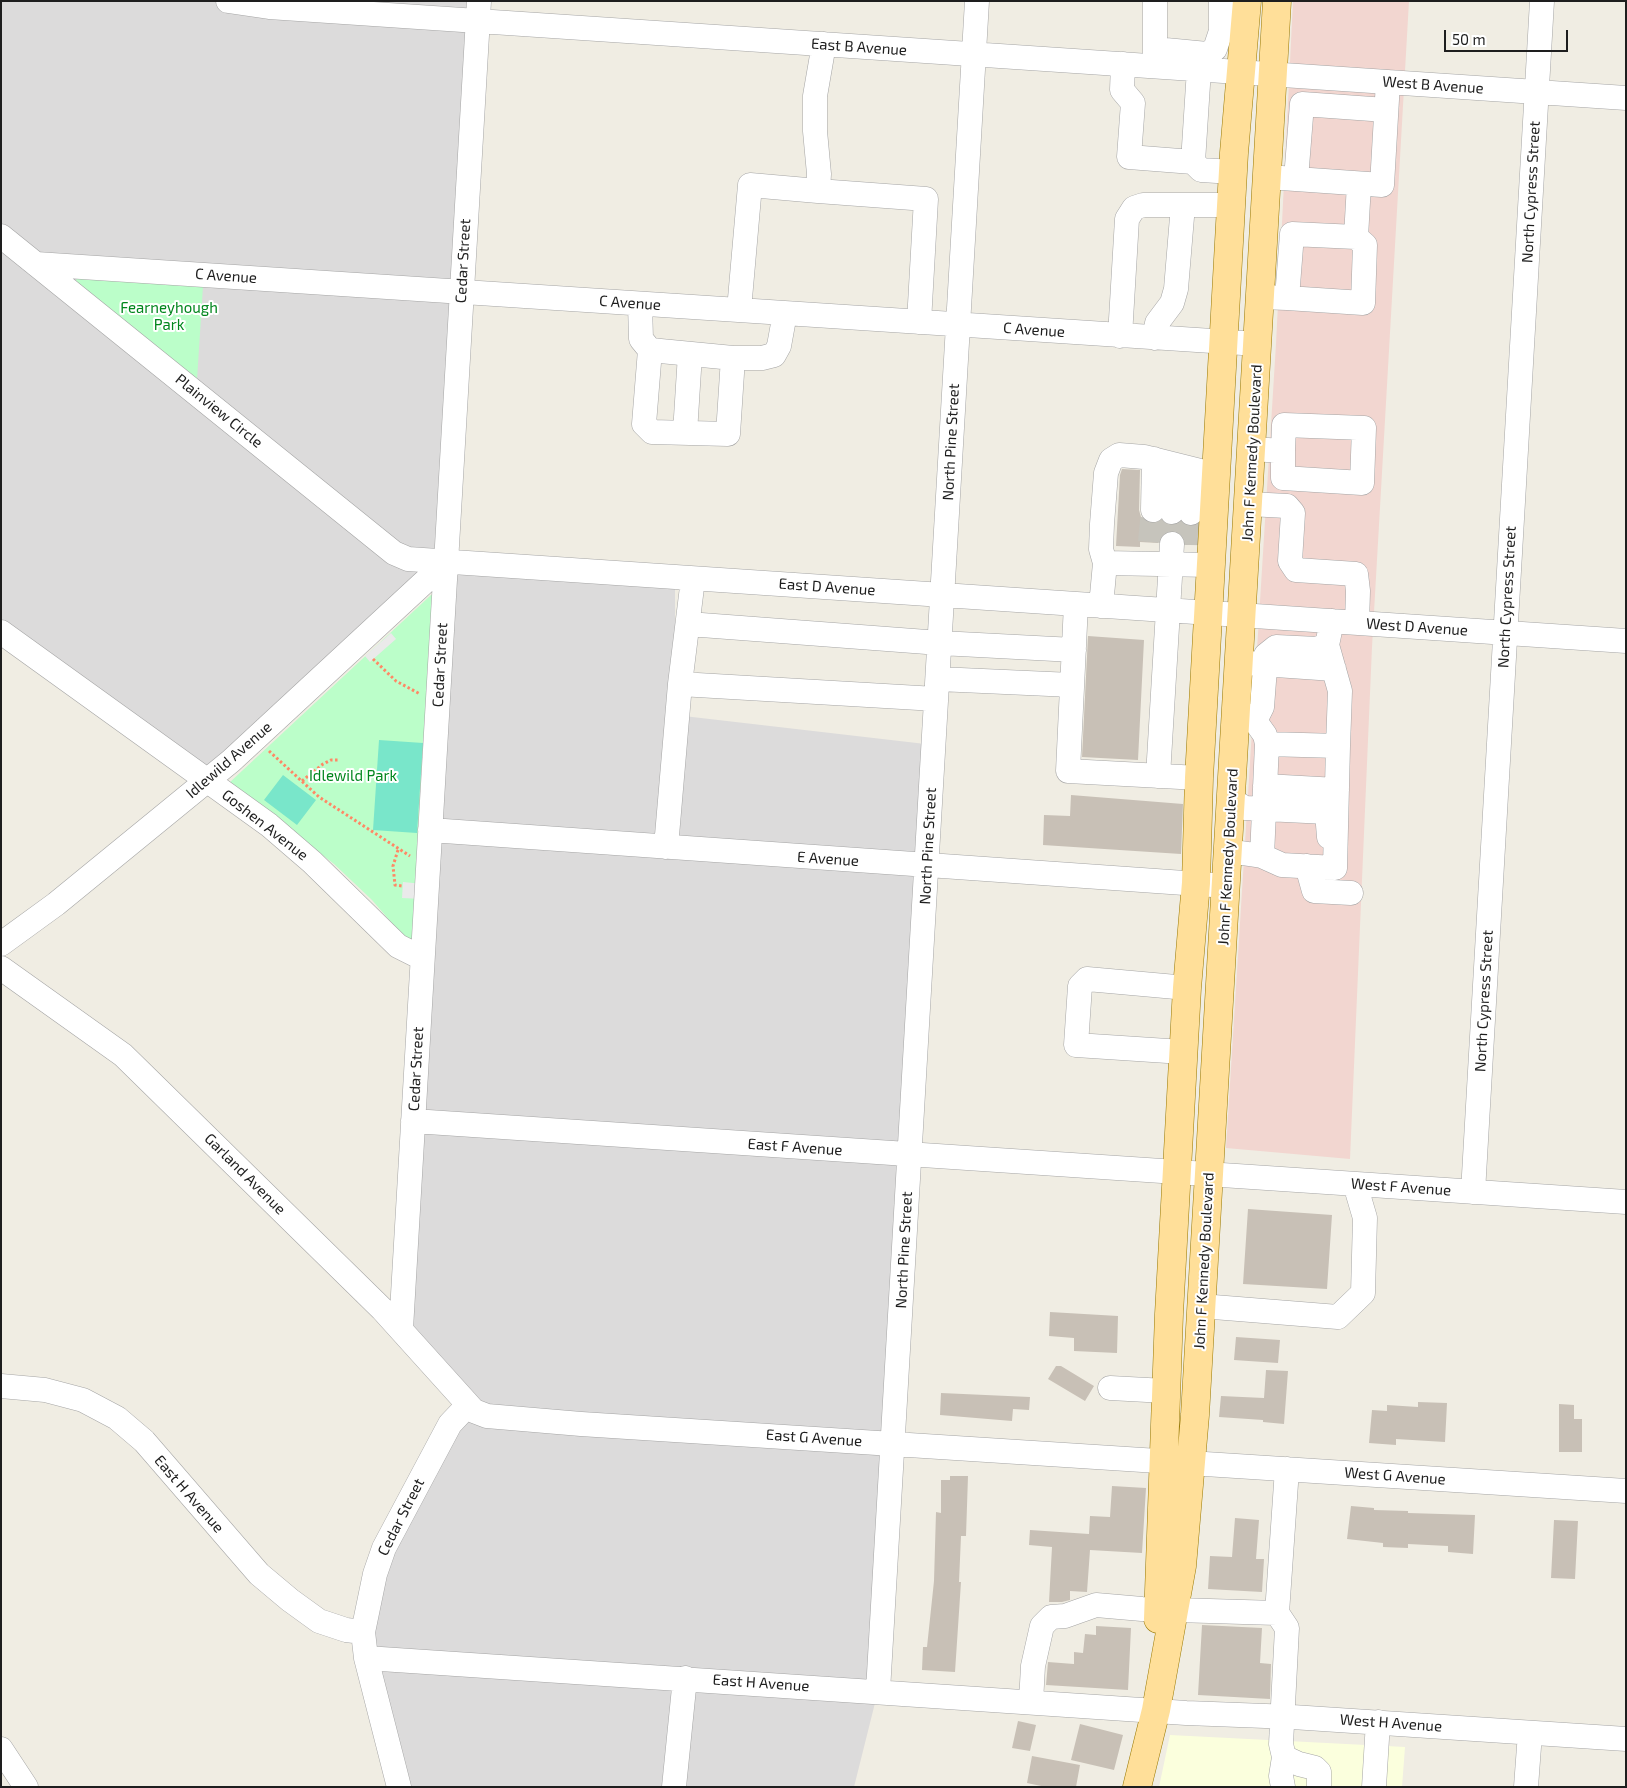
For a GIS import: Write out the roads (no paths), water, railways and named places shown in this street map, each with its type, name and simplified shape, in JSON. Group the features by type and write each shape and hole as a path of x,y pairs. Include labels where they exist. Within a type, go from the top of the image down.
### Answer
{"main road":[{"name":"John F Kennedy Boulevard","path":"1137,1787 1156,1710 1166,1609 1182,1566 1177,1461 1166,1391 1183,1052 1196,883 1208,613 1176,555 1185,468 1224,342 1233,172 1247,1"},
{"name":"John F Kennedy Boulevard","path":"1177,1461 1201,1306 1231,794 1259,658 1241,615 1277,1"}],"street":[{"path":"228,1 269,7 478,11"},
{"name":"North Pine Street","path":"878,1691 977,1"},
{"path":"1155,1 1155,58 1206,54 1215,49 1221,30 1222,1"},
{"name":"North Cypress Street","path":"1473,1192 1542,1"},
{"name":"East B Avenue","path":"478,11 824,44 1123,64 1155,58 1199,69 1241,72"},
{"name":"Cedar Street","path":"401,1329 478,11"},
{"path":"818,192 819,174 815,96 824,44"},
{"path":"1123,64 1122,90 1133,103 1129,157 1193,162 1201,170 1233,172"},
{"path":"1193,162 1199,69"},
{"name":"West B Avenue","path":"1241,72 1626,98"},
{"path":"1296,179 1304,76"},
{"path":"1267,177 1382,185 1388,82"},
{"path":"1302,104 1386,110"},
{"path":"1356,237 1359,184"},
{"path":"739,310 750,185 818,192 926,198 919,322"},
{"path":"1120,336 1127,219 1134,208 1143,205 1232,205"},
{"path":"1155,338 1157,323 1172,303 1176,289 1183,205"},
{"path":"1261,297 1363,303 1365,245 1356,237 1264,233"},
{"path":"1287,298 1292,234"},
{"name":"Plainview Circle","path":"1,236 394,553 408,559 446,562"},
{"name":"C Avenue","path":"36,264 1258,344"},
{"path":"640,304 641,340 650,350 733,358 762,358 774,355 779,346 785,313"},
{"path":"650,350 644,424 652,432 728,434 733,358"},
{"path":"686,433 690,354"},
{"path":"1252,450 1283,451"},
{"path":"1101,606 1105,563 1101,549 1102,524 1106,473 1112,460 1119,455 1185,468"},
{"path":"1185,468 1172,512 1185,468"},
{"path":"1249,504 1288,506 1293,513 1290,561 1296,570 1356,574 1358,591 1357,623"},
{"path":"1105,563 1176,555 1168,610 1158,776"},
{"name":"East D Avenue","path":"446,562 1208,613"},
{"name":"Idlewild Avenue","path":"1,944 49,910 208,781 446,562"},
{"path":"666,847 680,684 693,579"},
{"path":"1076,604 1068,771 1158,776 1231,794 1235,802 1245,808 1265,791 1337,790"},
{"name":"West D Avenue","path":"1208,613 1626,641"},
{"path":"1259,658 1279,618"},
{"path":"1228,852 1307,866 1335,868 1340,690 1327,645 1332,621"},
{"path":"688,624 940,643 1074,650"},
{"name":"Goshen Avenue","path":"1,632 269,825 312,862 398,946 422,958"},
{"path":"1259,658 1317,649 1327,645"},
{"path":"1259,658 1334,669"},
{"path":"680,684 937,689 1072,685"},
{"path":"1245,722 1266,735 1265,791 1272,860"},
{"path":"1267,744 1338,746"},
{"path":"1265,791 1327,812 1329,822 1328,850 1323,858 1309,861 1272,860"},
{"name":"E Avenue","path":"430,830 1227,886"},
{"path":"1307,866 1314,891 1351,893"},
{"name":"Garland Avenue","path":"1,968 123,1055 401,1329 468,1405"},
{"path":"1183,1052 1076,1045 1080,986 1087,979 1187,988"},
{"name":"East F Avenue","path":"413,1121 1176,1172"},
{"name":"West F Avenue","path":"1176,1172 1626,1202"},
{"path":"1201,1306 1338,1317 1363,1293 1365,1218 1355,1184"},
{"name":"East H Avenue","path":"1,1386 45,1390 83,1400 117,1418 144,1441 259,1574 319,1621 340,1628 363,1632"},
{"path":"1110,1388 1166,1391"},
{"name":"Cedar Street","path":"399,1787 366,1658 363,1632 374,1574 384,1548 450,1424 468,1405"},
{"name":"East G Avenue","path":"468,1405 474,1411 496,1416 1177,1461"},
{"name":"West G Avenue","path":"1177,1461 1626,1490"},
{"path":"1283,1787 1281,1776 1284,1757 1281,1744 1287,1628 1278,1613 1288,1468"},
{"path":"1031,1702 1034,1666 1042,1626 1051,1617 1065,1616 1096,1605 1278,1613"},
{"name":"East H Avenue","path":"366,1658 1156,1710"},
{"path":"674,1787 685,1678"},
{"name":"West H Avenue","path":"1156,1710 1283,1716 1626,1739"},
{"path":"1374,1787 1378,1722"},
{"path":"1526,1787 1530,1733"},
{"path":"1,1749 26,1787"},
{"path":"1284,1757 1299,1764 1315,1768 1319,1772 1318,1787"}],"tunnel":[{"path":"1150,542 1153,510"},
{"path":"1172,512 1172,544"},
{"path":"1190,545 1191,513"}],"park label":[{"name":"Fearneyhough Park","path":"169,316"},
{"name":"Idlewild Park","path":"353,776"}]}
